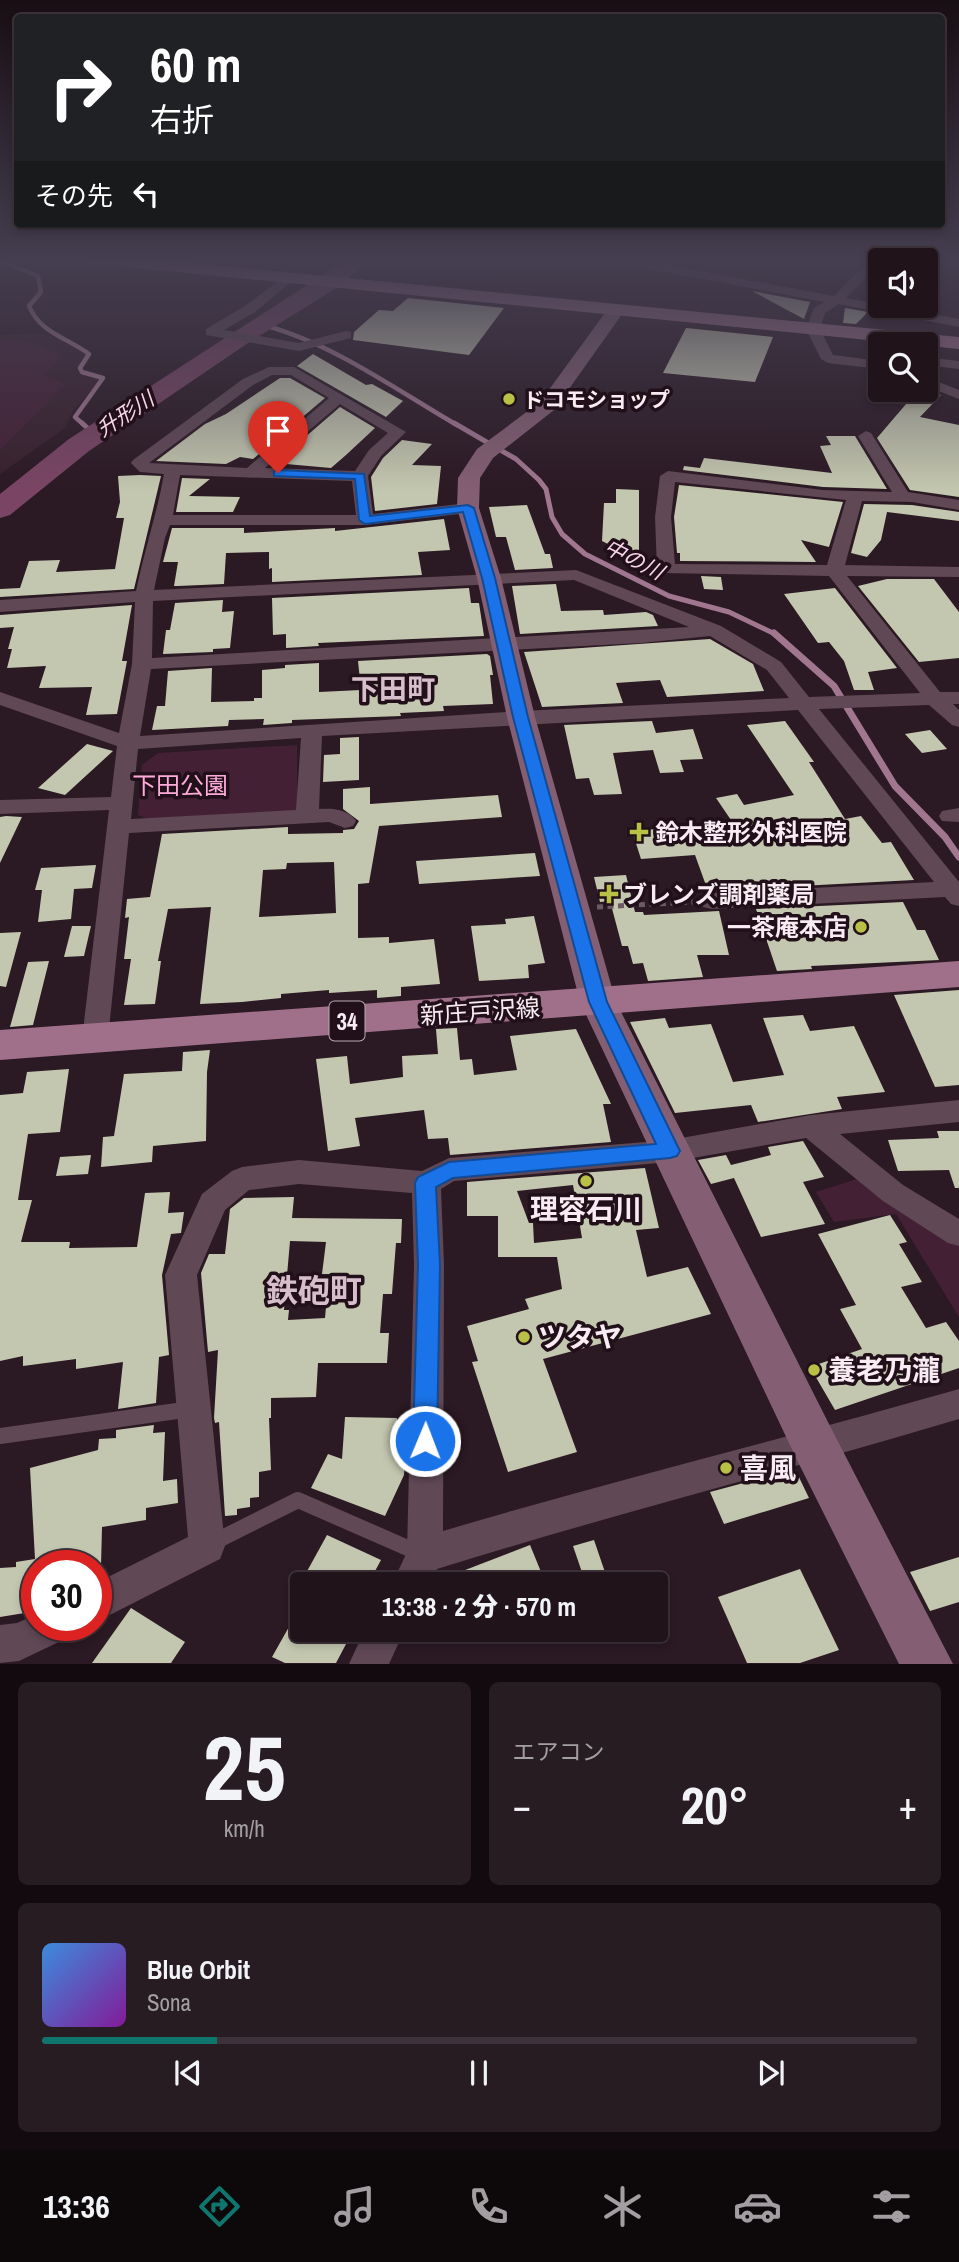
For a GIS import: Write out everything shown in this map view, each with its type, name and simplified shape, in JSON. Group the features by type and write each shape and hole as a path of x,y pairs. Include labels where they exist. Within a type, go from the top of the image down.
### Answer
{"main road":[{"path":"882,336 959,343"},
{"name":"新庄戸沢線","path":"0,1045 959,974"}],"street":[{"path":"235,336 302,346 343,336"},
{"path":"597,336 547,405 485,454 469,478 468,508 489,578 521,717 598,1002 815,1446 927,1664"},
{"path":"816,336 828,359 868,364"},
{"path":"938,362 959,365"},
{"path":"360,476 146,469 139,463 248,383 269,371 294,371 398,432 375,453 360,476 365,520"},
{"path":"938,386 959,395"},
{"path":"250,473 339,397"},
{"path":"866,436 903,497"},
{"path":"95,1039 120,803 142,664 144,596 156,538 164,520 173,470"},
{"path":"959,505 903,497 855,497 668,476 663,517 666,569 959,572"},
{"path":"855,497 837,555 835,572 935,699 959,721"},
{"path":"164,520 365,520 468,508"},
{"path":"0,606 144,596 576,575 714,630 774,666 811,703 955,893"},
{"path":"142,664 641,637 714,630"},
{"path":"0,698 128,743 521,717 959,698"},
{"path":"307,816 312,732"},
{"path":"0,807 120,803"},
{"path":"118,827 332,815 345,821"},
{"path":"712,901 955,893"},
{"path":"112,1595 207,1546 181,1275 213,1202 242,1178 299,1172 426,1183 449,1170 670,1151 811,1126 959,1111"},
{"path":"811,1126 893,1193 959,1234"},
{"path":"426,1183 429,1265 418,1569 555,1515 815,1446 959,1404"},
{"path":"0,1644 21,1641"},
{"path":"368,1664 379,1642"}],"lane":[{"path":"0,1436 194,1409"},
{"path":"207,1546 298,1500 418,1569"}],"path":[{"path":"573,908 712,901"}],"shaded area":[{"path":"0,336 50,336 79,347 87,354 78,368 80,373 101,379 73,411 65,428 0,474"}],"green space":[{"path":"0,339 35,343 62,356 44,376 65,384 0,450"},
{"name":"下田公園","path":"297,745 297,812 153,821 138,815 142,765 158,753"},
{"path":"863,1177 959,1241 959,1317 896,1214 834,1222 816,1192"}],"building":[{"path":"354,336 483,336 469,355 353,340"},
{"path":"682,336 773,337 755,382 663,373"},
{"path":"313,354 366,385 372,384 403,401 386,417 297,366"},
{"path":"280,378 290,378 325,398 253,459 240,457 226,464 156,461 205,424 226,414"},
{"path":"908,402 934,402 920,417 959,425 959,497 910,490 877,438"},
{"path":"340,407 375,428 331,468 275,463"},
{"path":"826,436 855,436 887,489 823,487 683,470 684,466 700,468 704,458 832,473 820,446 831,445"},
{"path":"402,440 432,444 412,465 441,466 437,504 375,511 371,477 383,458"},
{"path":"118,476 161,476 134,589 0,597 0,589 20,588 29,561 60,560 56,572 115,569 124,518 116,518 120,502"},
{"path":"182,478 210,479 189,496 240,497 233,512 176,512"},
{"path":"679,485 843,502 829,547 801,540 816,562 680,561 674,517"},
{"path":"616,489 639,490 639,560 602,541 604,503 616,503"},
{"path":"864,504 912,505 959,512 959,521 887,512 881,540 867,557 851,553"},
{"path":"527,505 545,554 550,554 553,568 515,570 506,537 496,537 489,507"},
{"path":"444,519 450,550 418,552 422,575 272,582 269,552 226,553 224,584 174,586 178,562 163,562 172,528 244,528 244,533 335,528 335,531"},
{"path":"701,576 721,577 723,590 704,589"},
{"path":"887,579 934,579 959,612 959,658 919,662 858,586"},
{"path":"556,584 561,611 603,610 604,615 646,612 653,615 658,626 520,634 512,586"},
{"path":"469,588 471,603 479,603 484,636 318,643 319,646 286,648 286,634 273,635 272,598"},
{"path":"835,588 897,668 868,672 874,690 854,690 844,661 829,642 818,643 784,594"},
{"path":"223,600 222,612 234,611 230,648 213,649 213,652 163,654 166,630 170,630 175,603"},
{"path":"132,605 122,661 127,661 117,714 86,715 92,687 39,688 46,666 7,668 12,649 8,649 14,627 0,628 0,615"},
{"path":"710,639 753,664 764,691 667,697 660,680 616,683 623,703 542,707 524,652"},
{"path":"487,654 490,656 493,675 490,675 493,704 443,706 444,711 400,713 401,716 292,720 292,723 263,725 264,719 229,720 228,726 152,730 157,706 165,706 168,671 212,668 211,702 254,701 254,698 262,698 262,670 285,668 285,665 319,663 319,692 361,690 358,661"},
{"path":"652,721 656,733 693,729 703,759 680,760 684,772 660,773 653,750 613,753 622,794 594,795 589,778 576,779 564,725"},
{"path":"785,721 814,762 809,762 845,819 861,816 882,843 891,842 914,880 708,891 695,855 641,859 632,831 733,823 716,798 737,794 744,805 794,795 747,725"},
{"path":"930,730 947,749 922,753 905,734"},
{"path":"359,737 359,780 323,782 324,755 340,754 340,738"},
{"path":"87,744 113,751 65,795 38,788"},
{"path":"370,787 370,804 498,795 502,817 379,826 369,883 358,884 358,938 389,937 389,943 434,939 440,984 401,987 401,996 377,998 377,990 329,993 329,990 281,994 281,998 200,1004 211,907 168,909 158,961 161,961 155,1004 124,1005 131,959 124,959 129,917 125,918 127,899 150,897 162,834 288,827 288,834 343,833 343,830 354,829 359,821 343,809 343,789","holes":["334,862 336,913 259,917 263,870 286,869 287,863"]},
{"path":"0,817 22,817 0,863"},
{"path":"535,853 540,876 419,884 416,861"},
{"path":"96,865 92,888 74,889 71,919 38,922 42,890 35,890 41,868"},
{"path":"626,875 635,912 643,912 644,915 719,911 729,955 697,955 703,977 648,981 643,963 633,964 628,946 622,946 610,901 600,902 594,877"},
{"path":"903,902 917,930 925,930 939,960 811,966 812,969 777,971 756,909"},
{"path":"534,916 545,963 528,965 529,978 479,981 471,926 506,924 505,919"},
{"path":"72,926 91,926 84,956 64,957"},
{"path":"21,932 6,987 0,986 0,933"},
{"path":"49,961 33,1025 10,1027 28,962"},
{"path":"959,990 959,1085 935,1087 894,995"},
{"path":"803,1015 810,1031 854,1026 885,1092 837,1097 842,1109 758,1122 751,1105 675,1113 630,1022 665,1018 669,1028 711,1024 733,1082 784,1075 763,1018"},
{"path":"457,1028 460,1060 472,1059 474,1075 517,1070 510,1036 576,1029 611,1104 603,1104 611,1142 450,1155 448,1138 428,1139 424,1110 355,1118 360,1146 328,1151 316,1059 347,1056 350,1084 403,1077 402,1056 438,1054 436,1029"},
{"path":"210,1050 206,1141 153,1146 152,1162 101,1167 103,1137 114,1136 124,1074 182,1071 183,1052"},
{"path":"69,1069 60,1132 28,1134 18,1200 32,1200 21,1242 70,1242 69,1248 137,1247 145,1193 170,1192 168,1213 184,1212 181,1233 171,1234 162,1275 169,1355 159,1357 156,1403 118,1409 123,1362 76,1369 76,1359 23,1366 23,1356 0,1361 0,1095 23,1093 27,1072"},
{"path":"937,1131 959,1131 959,1188 955,1188 949,1170 898,1171 888,1140 939,1138"},
{"path":"803,1141 824,1177 803,1182 825,1224 761,1237 734,1178 711,1184 698,1160 726,1155 731,1165 771,1155 768,1147"},
{"path":"91,1155 88,1174 56,1176 60,1157"},
{"path":"645,1168 659,1228 636,1230 647,1277 688,1267 711,1314 543,1359 577,1452 508,1472 472,1362 478,1361 467,1326 529,1309 525,1299 562,1289 557,1257 498,1257 498,1216 467,1216 467,1182","holes":["573,1185 582,1238 534,1243 533,1223 529,1223 517,1191"]},
{"path":"294,1197 292,1218 402,1219 401,1243 396,1243 392,1294 383,1294 380,1333 389,1333 387,1363 318,1363 316,1397 271,1398 271,1470 259,1472 259,1497 250,1498 250,1507 237,1509 237,1515 225,1516 219,1422 215,1423 214,1418 218,1350 208,1352 201,1273 209,1254 225,1254 230,1209 244,1198","holes":["290,1241 326,1242 322,1274 329,1274 325,1318 288,1320 289,1310 284,1310"]},
{"path":"890,1215 907,1242 899,1244 922,1282 901,1287 926,1328 946,1322 959,1341 959,1368 835,1410 810,1367 862,1349 840,1309 856,1305 818,1234"},
{"path":"345,1417 397,1418 396,1444 406,1444 404,1475 385,1516 311,1488 328,1454 342,1459"},
{"path":"154,1425 153,1433 165,1432 163,1481 177,1479 178,1503 146,1508 146,1520 102,1527 101,1550 35,1550 30,1468 98,1450 99,1439 116,1438 116,1430"},
{"path":"795,1469 809,1498 724,1524 710,1492"},
{"path":"327,1535 381,1560 374,1572 307,1572"},
{"path":"594,1540 605,1572 582,1572 573,1546"},
{"path":"530,1545 541,1572 460,1572"},
{"path":"959,1557 959,1602 930,1611 910,1572"},
{"path":"21,1561 21,1614 0,1617 0,1568 16,1567 16,1562"},
{"path":"800,1569 839,1650 800,1663 747,1663 718,1597"},
{"path":"131,1608 185,1642 171,1663 92,1663 108,1641 112,1641 112,1635"},
{"path":"290,1625 290,1642 347,1642 336,1663 285,1663 272,1657"}],"waterway":[{"path":"58,336 89,354 80,368 82,372 103,378 75,417 84,425"},
{"name":"升形川","path":"0,509 79,445 244,336"},
{"name":"中の川","path":"296,336 387,382 457,425"},
{"path":"82,423 94,434"},
{"name":"中の川","path":"454,423 516,459 539,480 546,489 552,517 562,534 585,554 669,596 729,612 775,634"},
{"name":"中の川","path":"775,634 834,686 895,786 945,837 959,857"}],"place":[{"name":"ドコモショップ","path":"509,399"},
{"name":"鈴木整形外科医院","path":"639,832"},
{"name":"ブレンズ調剤薬局","path":"609,894"},
{"name":"一茶庵本店","path":"861,927"},
{"name":"理容石川","path":"586,1181"},
{"name":"ツタヤ","path":"524,1337"},
{"name":"養老乃瀧","path":"814,1370"},
{"name":"喜風","path":"726,1468"}],"district":[{"name":"下田町","path":"393,689"},
{"name":"鉄砲町","path":"314,1290"}],"route":[{"path":"278,473 360,476 365,520 468,508 489,578 521,717 598,1002 670,1151 449,1170 426,1183 429,1265 425,1441"}]}
